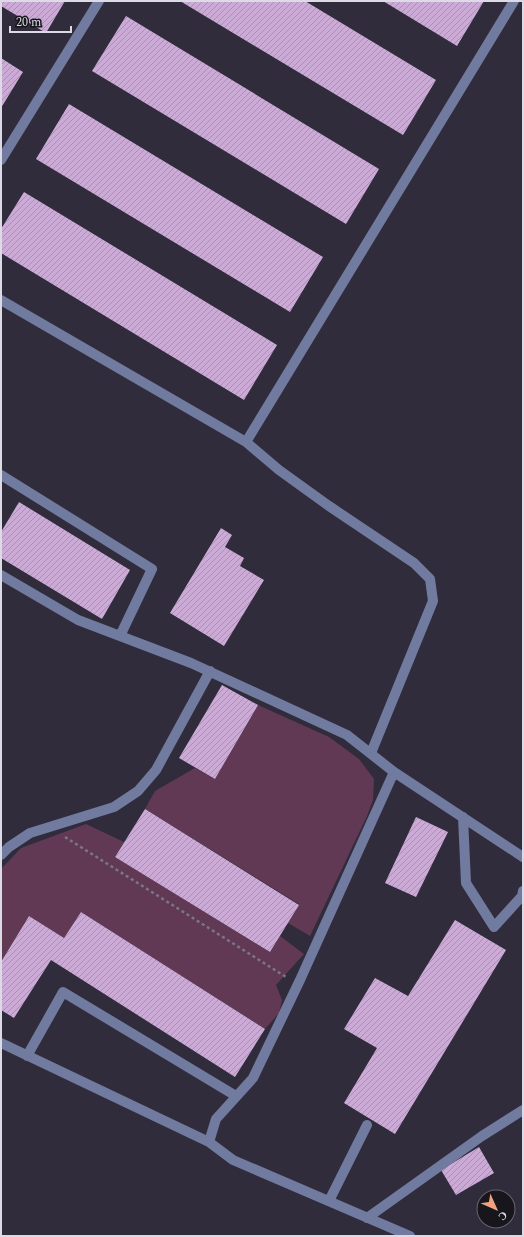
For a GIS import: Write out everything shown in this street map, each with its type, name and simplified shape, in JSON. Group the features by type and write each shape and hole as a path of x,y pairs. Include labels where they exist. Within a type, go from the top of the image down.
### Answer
{"lane":[{"path":"1,160 99,1"},
{"path":"246,442 514,1"},
{"path":"1,300 246,442 286,474 414,563 430,579 433,601 371,753"},
{"path":"1,475 152,569 120,636"},
{"path":"1,575 78,620 210,672 347,735 394,772 523,857"},
{"path":"1,855 9,847 30,833 114,807 138,791 156,770 210,672"},
{"path":"209,1142 216,1120 253,1078 298,984 394,772"},
{"path":"463,818 466,883 494,927 522,896 523,891"},
{"path":"26,1056 62,992 236,1096"},
{"path":"1,1044 209,1142 233,1160 410,1236"},
{"path":"367,1218 482,1136 523,1110"},
{"path":"329,1201 368,1125"}],"path":[{"path":"50,828 298,984"}],"shaded area":[{"path":"258,705 329,737 359,759 374,779 373,800 367,816 310,936 288,923 299,904 145,809 155,791 195,768 215,779"},
{"path":"86,824 124,842 115,857 270,952 280,936 304,954 276,985 282,1000 279,1013 265,1029 81,912 64,938 29,916 1,962 1,869 21,848"}],"building":[{"path":"1,1 65,1 46,33 1,6"},
{"path":"180,1 305,1 436,80 403,135"},
{"path":"383,1 484,1 457,46"},
{"path":"126,16 379,169 346,224 92,71"},
{"path":"1,58 23,72 1,108"},
{"path":"69,104 323,257 290,312 36,159"},
{"path":"24,192 277,345 244,400 1,253 1,229"},
{"path":"19,502 130,570 102,619 1,558 1,532"},
{"path":"221,528 232,535 225,547 244,558 240,566 264,580 224,646 170,613"},
{"path":"222,685 258,705 215,779 179,758"},
{"path":"145,809 299,905 270,952 115,857"},
{"path":"416,817 448,832 416,897 385,883"},
{"path":"81,912 265,1029 235,1077 51,960 14,1018 1,1010 1,962 29,916 64,938"},
{"path":"455,920 506,950 395,1134 344,1103 377,1048 344,1029 375,978 408,996"},
{"path":"479,1147 494,1173 456,1195 441,1170"}]}
